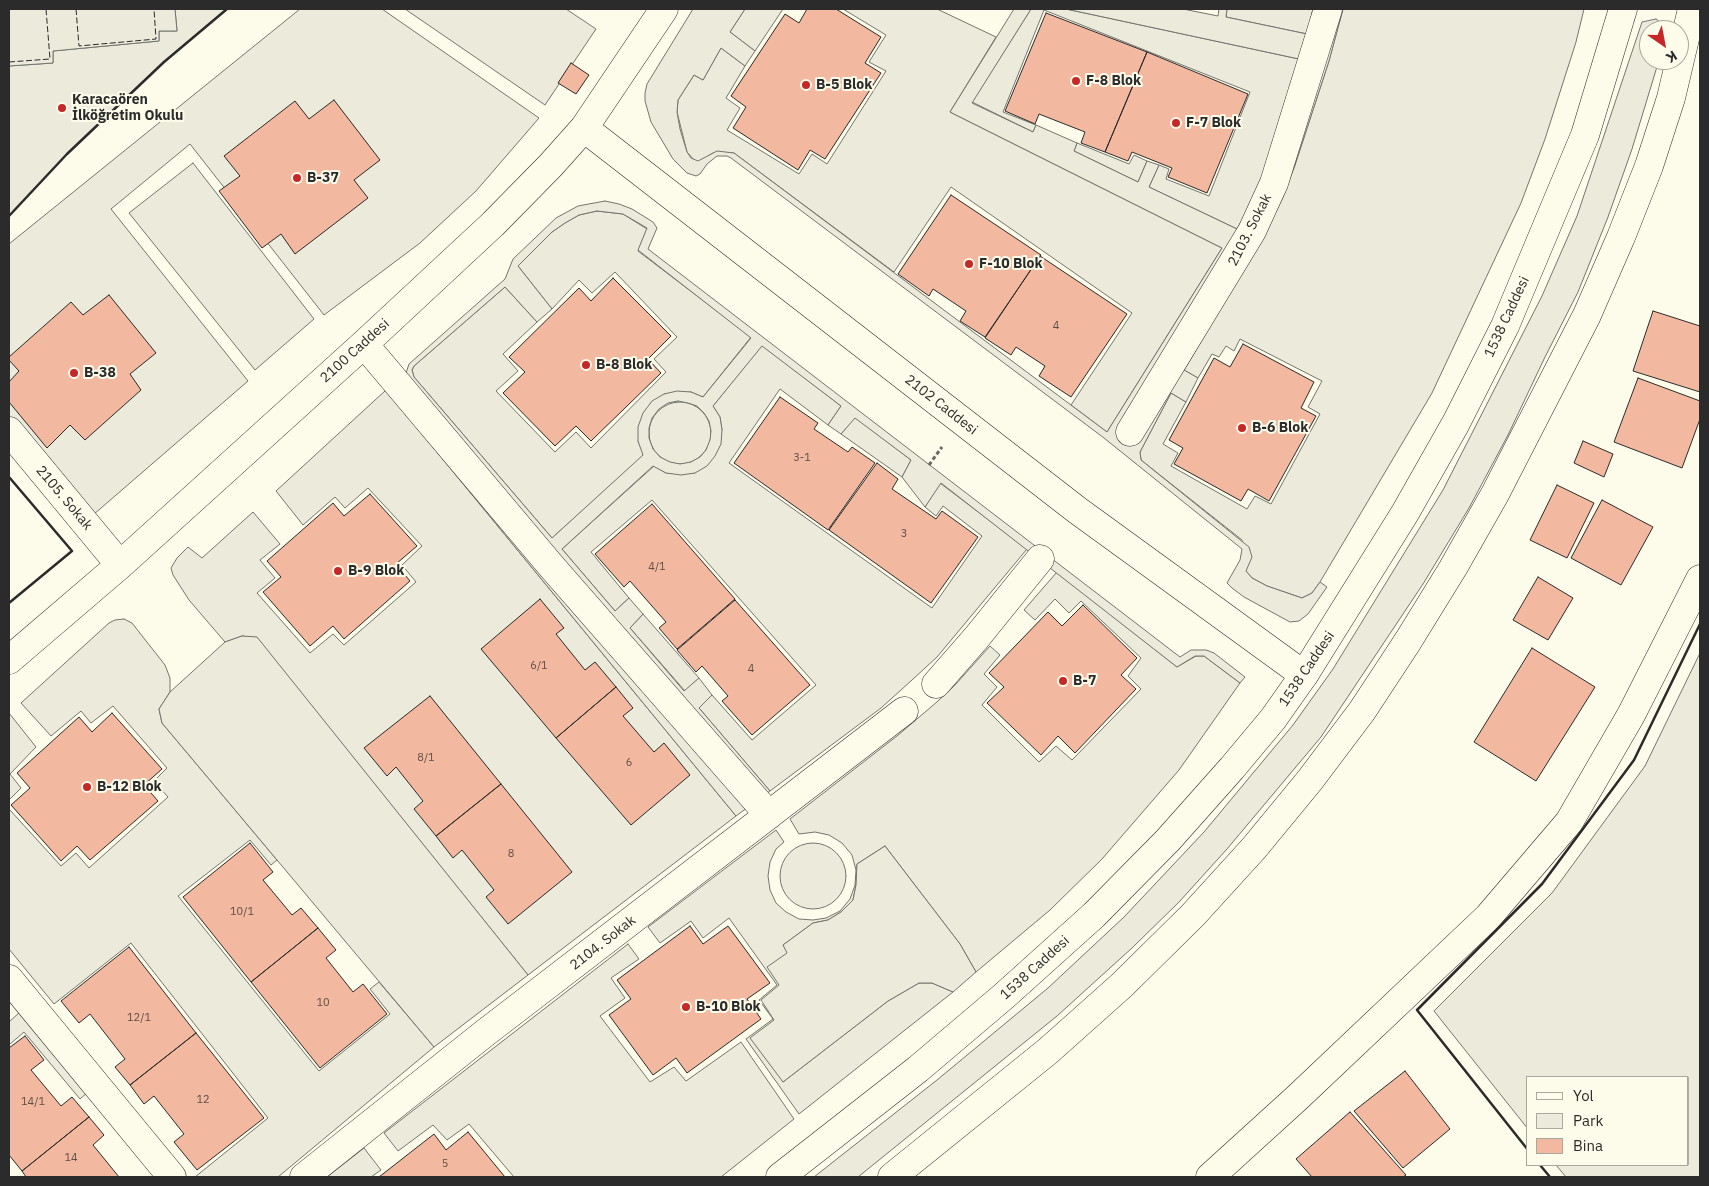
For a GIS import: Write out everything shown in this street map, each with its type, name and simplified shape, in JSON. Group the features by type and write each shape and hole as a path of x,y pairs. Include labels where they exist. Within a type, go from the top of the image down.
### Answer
{"street":[{"name":"2100 Caddesi","path":"9,660 120,565 364,344 493,224 551,165 584,128 664,9"},
{"name":"2103. Sokak","path":"1130,432 1256,224 1274,183 1328,9"},
{"name":"1538 Caddesi","path":"780,1177 925,1062 1004,996 1094,915 1168,840 1273,719 1304,675 1406,513 1456,423 1504,326 1585,135 1624,9"},
{"path":"892,1177 1048,1051 1122,985 1179,929 1254,848 1310,780 1362,711 1408,641 1476,527 1544,401 1587,315 1649,166 1671,98 1692,9"},
{"name":"2102 Caddesi","path":"584,128 1077,510 1304,675"},
{"path":"364,344 552,567 769,815"},
{"name":"2105. Sokak","path":"9,431 120,565"},
{"path":"936,684 1040,560"},
{"path":"1210,1177 1305,1091 1488,918 1569,822 1631,715 1700,579"},
{"name":"2104. Sokak","path":"304,1177 485,1033 904,711"},
{"path":"9,979 172,1177"}],"green space":[{"name":"Karacaören İlköğretim Okulu","path":"175,9 227,9 164,62 67,154 9,216 9,66 53,63 53,51 159,41 159,31 177,31"},
{"path":"300,9 382,9 539,118 476,191 420,243 324,315 190,144 111,209 248,381 86,521 9,421 9,244"},
{"path":"745,9 783,9 755,51 730,32"},
{"path":"843,9 937,9 996,37 950,112 1222,248 1107,432 1071,405 1132,313 951,187 894,272 734,153 713,153 698,162 687,152 677,112 678,100 694,75 703,80 721,48 745,66 726,98 740,108 727,130 799,174 812,154 827,164 886,71 869,62 886,35"},
{"path":"1031,9 1066,9 1299,59 1257,195 1237,229 1149,187 1159,165 1169,169 1166,179 1209,196 1250,92 1044,10 1003,112 1036,125 1033,132 972,102"},
{"path":"1227,9 1313,9 1307,34 1226,17"},
{"path":"1343,9 1584,9 1576,42 1545,139 1521,203 1432,393 1320,582 1312,593 1302,598 1267,586 1252,578 1246,571 1242,540 1141,460 1140,452 1171,393 1186,402 1163,444 1178,453 1171,466 1247,509 1255,496 1271,504 1320,414 1308,407 1322,381 1240,339 1234,351 1226,346 1219,357 1212,354 1198,378 1184,370 1213,321 1294,168 1329,61"},
{"path":"1639,31 1639,70 1656,70 1632,149 1608,217 1578,292 1508,435 1469,508 1423,584 1321,737 1227,849 1179,902 1132,948 1057,1016 858,1177 814,1177 937,1080 1048,988 1124,917 1204,832 1293,725 1333,669 1443,490 1542,296 1577,216"},
{"path":"1077,143 1129,164 1134,155 1147,161 1138,182 1074,151"},
{"path":"597,211 623,214 647,229 638,251 751,337 703,397 691,392 664,394 638,441 644,455 552,538 414,377 412,370 414,366 505,287 537,322 503,354 518,371 496,391 555,452 576,432 591,448 666,372 654,359 677,337 615,272 592,293 579,280 552,309 518,266 552,232 579,215"},
{"path":"762,345 841,406 828,425 780,389 729,463 932,608 982,536 943,506 936,516 925,507 940,483 1027,549 937,657 881,708 770,791 699,708 712,695 752,740 816,685 652,500 591,552 629,598 615,611 562,549 654,466 666,473 695,473 722,430 720,417 713,406"},
{"path":"386,390 736,816 528,975 257,638 242,636 225,642 189,600 173,575 171,568 177,558 188,547 202,558 253,512 280,544 260,560 275,578 257,593 310,653 333,634 344,645 416,582 402,565 422,546 368,488 345,508 335,497 303,525 276,491"},
{"path":"680,402 692,404 702,411 709,421 711,433 709,445 702,455 692,462 680,464 668,462 658,455 651,445 649,433 651,421 658,411 668,404"},
{"path":"855,417 911,460 902,477 841,434"},
{"path":"1057,572 1177,667 1196,656 1204,656 1240,683 1179,770 1102,859 1050,910 976,972 960,944 885,846 857,864 856,885 853,900 841,912 828,920 813,923 783,945 788,953 779,985 775,1020 783,1082 888,1001 919,983 932,983 953,992 799,1114 746,1039 773,1019 759,1000 777,985 729,918 703,938 691,921 660,943 648,927 776,830 784,842 776,849 770,862 768,876 770,890 776,903 786,912 799,919 813,920 826,918 840,911 850,899 855,885 856,870 852,855 842,843 829,835 815,832 799,834 790,819 897,736 938,701 990,646 1000,655 984,674 997,687 982,705 1039,762 1056,746 1072,760 1141,689 1128,676 1141,658 1081,601 1069,613 1055,599 1035,620 1024,610"},
{"path":"643,614 699,678 685,691 630,628"},
{"path":"124,619 132,623 165,665 170,678 170,692 159,709 162,723 277,860 271,865 250,840 178,896 319,1071 390,1014 370,989 379,982 434,1047 278,1177 195,1177 268,1118 131,943 54,1004 9,949 9,809 61,866 76,853 89,868 168,797 154,781 167,768 113,706 91,723 81,711 51,736 21,703 109,623"},
{"path":"1700,653 1700,1177 1566,1177 1557,1166 1689,1166 1689,1076 1526,1076 1526,1126 1434,1011 1552,893 1645,766"},
{"path":"9,713 36,747 10,774 21,788 9,800"},
{"path":"813,843 826,845 841,858 844,863 846,876 844,889 831,904 826,907 813,909 800,907 785,894 782,889 780,876 782,863 795,848 800,845"},
{"path":"628,944 639,959 611,978 625,998 600,1016 650,1082 674,1067 686,1081 741,1042 794,1119 721,1177 514,1177 469,1124 447,1140 433,1125 398,1151 384,1133"},
{"path":"20,1012 89,1091 80,1099 24,1032 9,1045 9,1022"},
{"path":"364,1148 381,1170 371,1177 327,1177"}],"shaded area":[{"path":"9,9 175,9 177,31 159,31 159,41 53,51 53,63 9,66"},
{"path":"405,9 566,9 596,29 545,105"},
{"path":"693,9 745,9 730,32 755,51 745,66 721,48 703,80 694,75 678,100 677,112 680,129 687,152 691,158 698,161 717,151 734,153 1107,432 1222,248 950,112 1014,9 1031,9 972,103 1033,132 1036,125 1077,143 1074,151 1138,182 1147,161 1159,165 1149,187 1237,229 1257,195 1299,59 1066,9 1183,9 1218,16 1219,9 1227,9 1226,17 1307,34 1313,9 1343,9 1329,61 1283,197 1266,232 1184,370 1198,378 1186,402 1171,393 1140,452 1141,460 1249,547 1252,557 1246,571 1252,578 1267,586 1302,598 1312,593 1320,582 1327,587 1308,614 1299,621 1290,622 1244,597 1232,588 1227,583 1240,560 1242,549 1104,438 731,158 717,156 707,164 700,174 696,176 687,173 673,159 651,122 645,101 645,93 647,84"},
{"path":"193,163 314,319 255,370 129,213"},
{"path":"605,201 632,209 653,222 657,228 648,249 1180,657 1191,650 1206,650 1214,653 1245,677 1240,683 1204,656 1195,656 1177,667 941,483 925,507 902,477 911,460 855,418 841,434 828,425 841,406 762,346 713,406 720,417 722,430 721,444 707,466 695,473 681,475 666,473 653,466 562,549 615,611 629,598 643,614 630,628 684,691 699,678 712,695 699,708 770,791 736,816 386,390 406,373 409,364 505,279 513,259 556,218 578,206","holes":["597,211 623,214 647,228 638,250 751,338 703,397 691,392 677,391 664,394 652,401 643,413 638,427 638,441 643,455 552,538 414,377 412,370 414,366 505,287 537,322 552,309 518,266 552,232 579,215","678,401 697,406 709,421 711,431 706,450 700,457 691,462 680,464 660,457 653,449 649,438 652,418 659,409 668,403"]},
{"path":"242,636 257,637 528,975 434,1047 162,723 159,709 170,692 225,642"},
{"path":"885,846 960,944 976,972 953,992 932,983 919,983 888,1001 783,1082 750,1038 774,1020 761,1000 779,985 767,967 787,953 783,945 813,923 828,920 841,912 853,900 857,864"}],"building":[{"name":"B-5 Blok","path":"807,9 836,9 881,37 865,63 881,73 825,159 810,150 798,170 733,128 746,107 731,96 785,14 799,23"},
{"name":"F-8 Blok","path":"1046,13 1147,52 1105,152 1081,143 1085,132 1039,114 1035,124 1005,111"},
{"name":"F-7 Blok","path":"1147,52 1248,94 1207,193 1168,177 1172,168 1132,152 1128,161 1105,152"},
{"path":"571,63 589,75 576,94 558,83"},
{"name":"B-37","path":"334,100 380,160 354,180 368,198 295,254 281,234 262,248 219,191 240,176 224,156 295,101 309,119"},
{"name":"F-10 Blok","path":"951,195 1041,255 985,337 960,321 966,311 933,289 929,296 898,274"},
{"path":"1040,256 1127,314 1071,397 1039,376 1045,366 1016,347 1011,355 985,338"},
{"name":"B-8 Blok","path":"613,278 671,336 648,359 661,373 591,441 576,426 555,446 503,393 525,372 509,357 579,288 591,301"},
{"name":"B-38","path":"109,295 156,353 130,374 141,390 85,440 70,425 47,448 9,402 9,382 19,371 9,360 9,357 71,302 83,315"},
{"path":"1653,311 1700,326 1700,392 1633,371"},
{"name":"B-6 Blok","path":"1243,344 1314,382 1301,408 1316,416 1269,501 1248,489 1241,501 1174,464 1183,448 1169,440 1214,358 1230,367"},
{"path":"1638,378 1700,401 1700,419 1682,468 1614,442"},
{"path":"780,397 818,423 814,429 848,452 852,447 875,463 828,530 734,463"},
{"path":"1583,441 1613,454 1604,477 1574,463"},
{"path":"877,463 898,479 892,489 936,519 942,511 978,537 931,603 829,530"},
{"path":"1557,485 1594,503 1567,558 1530,540"},
{"name":"B-9 Blok","path":"370,494 417,546 396,564 410,581 344,639 333,626 310,646 263,592 281,577 267,561 333,503 344,516"},
{"path":"1602,500 1653,527 1621,585 1571,558"},
{"path":"652,504 735,599 677,649 659,628 666,622 630,581 624,587 595,554"},
{"path":"1538,577 1573,598 1548,640 1513,620"},
{"path":"540,599 564,628 556,634 585,670 595,662 616,687 556,738 481,649"},
{"path":"735,600 810,685 752,735 722,701 728,696 702,666 696,672 677,650"},
{"name":"B-7","path":"1083,605 1137,658 1121,675 1136,689 1075,753 1058,736 1041,755 987,703 1004,687 989,673 1048,612 1062,626"},
{"path":"1532,648 1595,687 1536,781 1474,742"},
{"path":"616,687 633,708 623,716 654,752 664,743 690,775 631,825 556,738"},
{"path":"430,696 501,784 436,836 414,809 423,801 396,767 387,776 364,748"},
{"name":"B-12 Blok","path":"112,713 162,769 144,785 158,801 90,860 77,846 61,861 11,805 30,788 17,773 79,717 92,732"},
{"path":"501,784 572,872 508,924 486,897 494,890 462,850 453,858 436,836"},
{"path":"250,843 273,872 263,880 292,915 301,908 318,928 251,982 183,897"},
{"name":"B-10 Blok","path":"690,926 703,944 728,926 770,983 747,999 761,1019 687,1073 676,1058 653,1075 609,1015 631,999 617,980"},
{"path":"318,928 336,950 326,958 353,992 363,984 387,1014 320,1068 251,982"},
{"path":"129,947 196,1033 130,1085 115,1067 125,1059 90,1014 79,1023 61,1001"},
{"path":"196,1033 264,1118 197,1170 174,1142 184,1134 154,1096 144,1104 130,1085"},
{"path":"25,1036 44,1060 31,1070 61,1106 72,1097 89,1117 22,1171 9,1155 9,1048"},
{"path":"1405,1071 1450,1129 1403,1168 1354,1111"},
{"path":"1350,1112 1406,1175 1403,1177 1312,1177 1296,1159"},
{"path":"89,1117 104,1135 93,1145 119,1177 26,1177 22,1171"},
{"path":"468,1132 505,1177 379,1177 434,1134 446,1150"}],"fence":[{"path":"9,62 50,59 46,9"},
{"path":"76,9 79,46 156,39 154,9"}],"wall":[{"path":"9,216 67,154 164,62 227,9"},
{"path":"9,477 72,551 9,603"},
{"path":"1526,1147 1417,1010 1542,884 1634,760 1700,624"},
{"path":"1541,1166 1550,1177"}],"place":[{"name":"F-8 Blok","path":"1076,81"},
{"name":"B-5 Blok","path":"806,85"},
{"name":"Karacaören İlköğretim Okulu","path":"62,108"},
{"name":"F-7 Blok","path":"1176,123"},
{"name":"B-37","path":"297,178"},
{"name":"F-10 Blok","path":"969,264"},
{"name":"B-8 Blok","path":"586,365"},
{"name":"B-38","path":"74,373"},
{"name":"B-6 Blok","path":"1242,428"},
{"name":"B-9 Blok","path":"338,571"},
{"name":"B-7","path":"1063,681"},
{"name":"B-12 Blok","path":"87,787"},
{"name":"B-10 Blok","path":"686,1007"}]}
